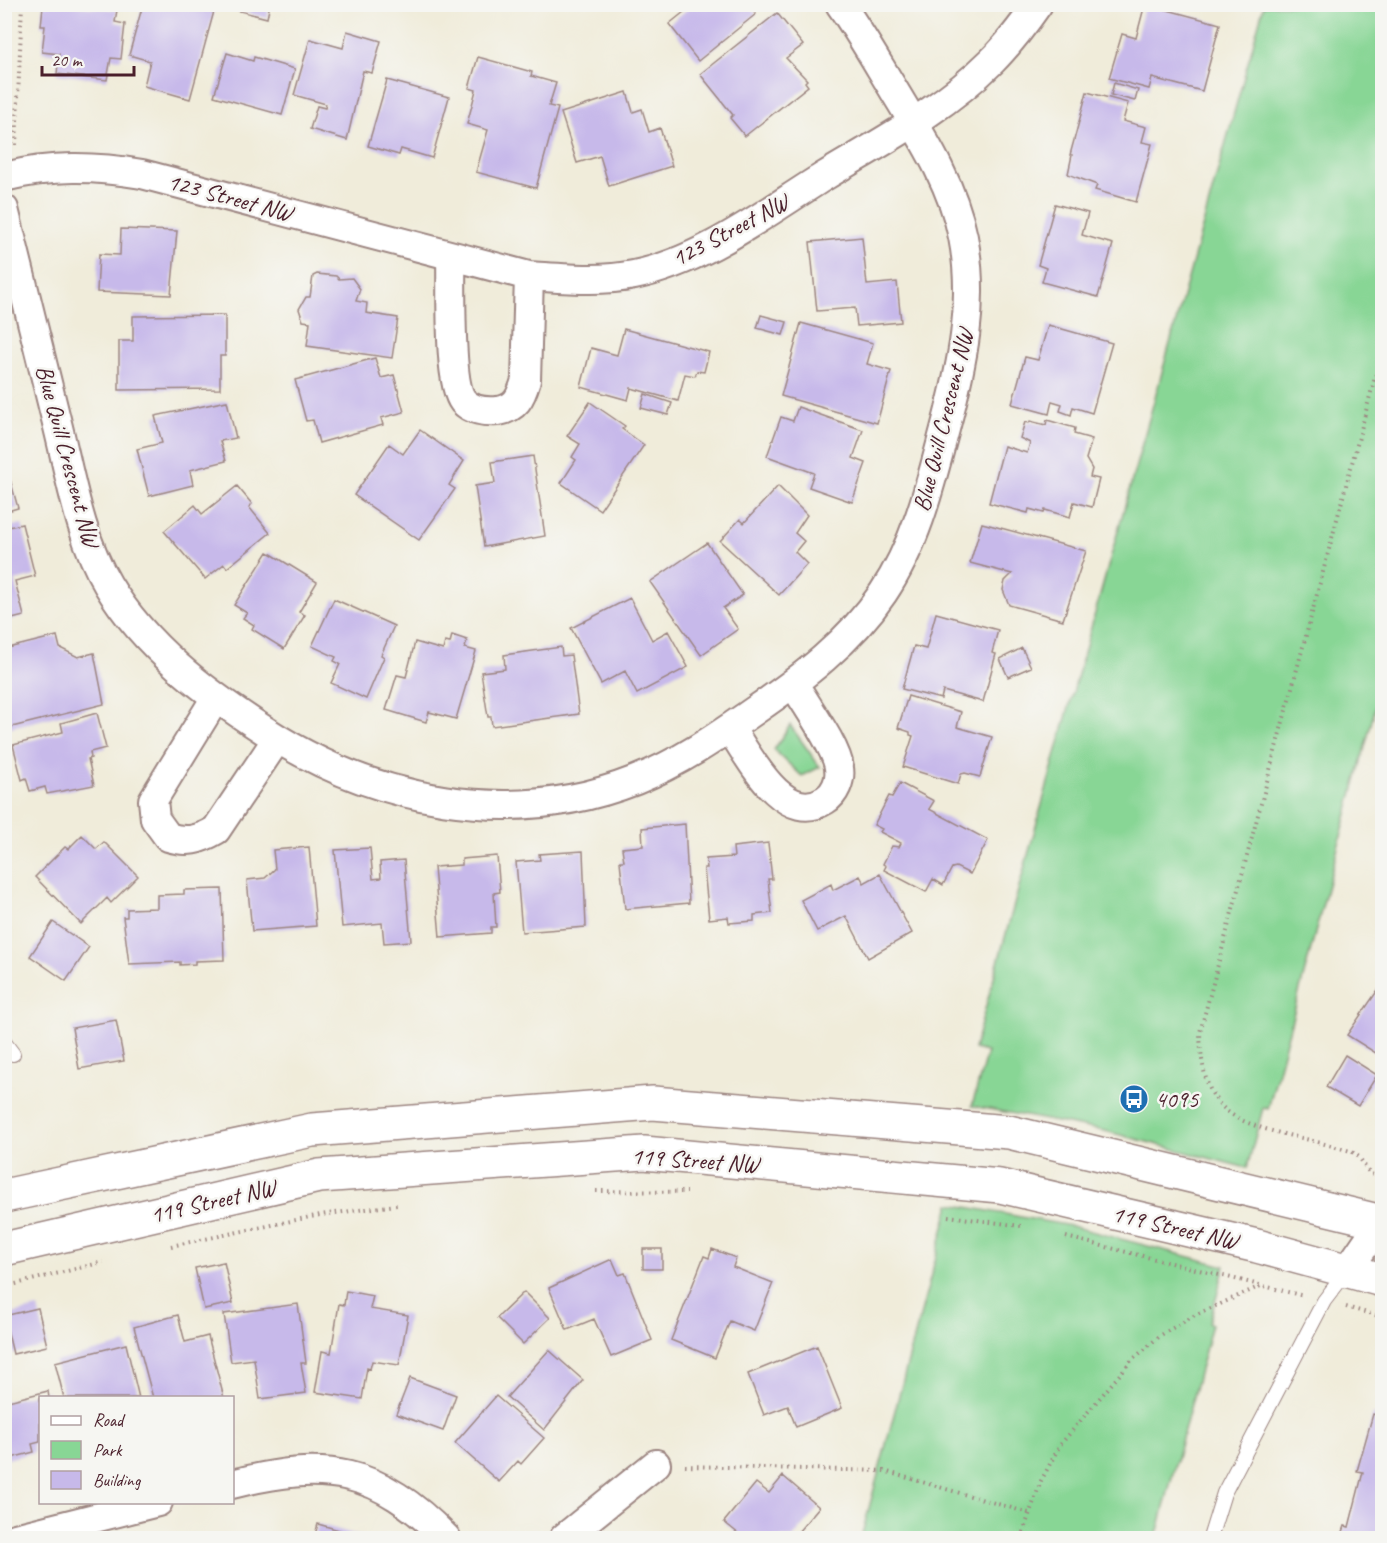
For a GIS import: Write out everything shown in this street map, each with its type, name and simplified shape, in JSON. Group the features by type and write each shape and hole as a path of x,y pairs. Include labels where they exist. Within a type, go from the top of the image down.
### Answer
{"main road":[{"name":"119 Street NW","path":"4,1196 312,1131 653,1103 1009,1132 1382,1221"},
{"name":"119 Street NW","path":"4,1249 319,1176 644,1153 1000,1186 1257,1246 1383,1280"}],"street":[{"name":"Blue Quill Crescent NW","path":"4,209 75,494 94,555 109,585 149,638 215,699 277,739 328,767 378,786 445,801 525,805 600,792 636,780 694,752 817,666 861,622 882,594 902,561 928,495 963,357 968,292 963,236 946,185 913,122 840,4"},
{"name":"123 Street NW","path":"9,176 84,166 142,174 529,276 565,279 634,275 667,264 730,235 913,122 961,88 993,60 1038,4"},
{"path":"451,257 454,372 458,392 464,401 487,412 504,411 514,406 522,396 526,380 529,276"},
{"path":"730,728 774,790 784,800 799,806 818,805 831,796 838,783 840,770 836,756 794,684"},
{"path":"215,699 153,800 152,811 155,819 168,837 188,842 202,839 216,830 277,739"},
{"path":"1347,1271 1382,1221"},
{"path":"564,1539 656,1464"},
{"path":"234,1484 292,1471 332,1473 358,1479 381,1487 399,1498 446,1539"},
{"path":"15,1539 154,1504"}],"lane":[{"path":"4,1042 13,1054"},
{"path":"1210,1539 1224,1493 1324,1301 1347,1271"}],"path":[{"path":"9,176 22,4"},
{"path":"1383,351 1200,1032 1201,1065 1211,1091 1228,1114 1253,1127 1351,1151 1359,1157 1370,1174 1383,1177"},
{"path":"584,1191 689,1192"},
{"path":"170,1246 320,1215 402,1205"},
{"path":"941,1215 1023,1227"},
{"path":"1057,1235 1263,1285 1287,1293"},
{"path":"4,1287 114,1259"},
{"path":"1021,1539 1041,1481 1060,1445 1131,1361 1161,1335 1196,1315 1263,1285"},
{"path":"1354,1310 1383,1317"},
{"path":"656,1464 884,1471 1029,1513"}],"green space":[{"path":"1264,5 1382,5 1382,683 1268,1109 1263,1108 1247,1168 1105,1131 972,1106 987,1052 974,1049"},
{"path":"790,725 820,767 802,776 774,750"},
{"path":"950,1204 1071,1226 1225,1266 1156,1538 861,1538"}],"building":[{"path":"53,4 117,10 115,22 125,24 121,59 111,58 107,80 57,74 59,54 42,52 45,26 41,26 43,6"},
{"path":"143,4 216,4 190,99 144,86 150,61 129,55"},
{"path":"229,4 270,4 267,18 228,8"},
{"path":"694,4 748,4 756,14 698,61 669,24"},
{"path":"1145,4 1220,24 1202,91 1152,78 1149,89 1109,78 1122,34 1136,38"},
{"path":"777,13 803,45 786,58 807,80 805,82 808,86 745,136 730,118 733,115 700,74"},
{"path":"347,31 381,41 372,73 363,71 347,140 310,129 317,106 325,108 326,104 294,95 310,39 343,48"},
{"path":"227,53 253,61 254,57 295,69 282,115 214,96"},
{"path":"478,57 532,72 531,76 556,83 549,106 558,108 536,188 476,172 488,130 467,124 476,90 469,88"},
{"path":"387,80 449,97 432,158 401,149 399,155 368,146"},
{"path":"1114,83 1138,90 1135,101 1111,95"},
{"path":"627,92 633,112 642,109 649,132 660,128 672,166 609,186 600,156 577,163 561,113"},
{"path":"1087,92 1128,103 1123,121 1146,127 1142,142 1152,144 1136,202 1095,190 1097,185 1068,174 1072,155 1070,155"},
{"path":"1055,204 1088,213 1082,235 1113,244 1098,297 1042,282 1046,268 1038,265"},
{"path":"121,229 177,231 171,295 97,292 99,254 120,255"},
{"path":"862,237 867,285 897,282 901,322 857,326 855,308 817,311 810,242"},
{"path":"317,274 336,276 339,279 352,278 360,289 356,301 367,303 366,313 398,318 392,358 307,346 310,322 303,321 299,309 306,297 310,297 313,276"},
{"path":"225,315 225,356 220,356 220,389 119,390 119,341 133,341 133,316"},
{"path":"761,315 787,322 783,335 757,328"},
{"path":"801,323 873,343 867,364 891,371 877,423 781,396"},
{"path":"1048,325 1112,343 1092,413 1073,407 1071,415 1060,411 1062,404 1052,401 1049,414 1012,404 1025,357 1038,360"},
{"path":"624,329 709,352 704,372 697,371 695,376 685,374 678,401 631,388 628,400 581,387 591,348 617,355"},
{"path":"375,358 381,378 394,375 404,412 381,418 383,425 319,443 313,420 306,421 295,380"},
{"path":"645,394 672,403 668,415 641,408"},
{"path":"227,401 236,438 220,441 226,461 190,470 193,485 149,496 137,449 162,443 155,416"},
{"path":"590,402 625,426 622,429 644,445 600,510 561,483 576,460 572,457 580,444 567,436"},
{"path":"798,407 863,430 853,458 866,463 852,502 809,487 814,473 767,456 781,417 793,421"},
{"path":"1047,420 1075,428 1074,434 1092,439 1086,459 1092,469 1090,477 1099,479 1092,507 1074,502 1070,517 1045,510 1044,513 1029,509 1028,513 989,503 1004,446 1027,453 1030,443 1020,438 1025,422 1046,425"},
{"path":"420,430 464,461 449,485 455,489 419,540 354,495 389,444 403,454"},
{"path":"533,456 545,536 484,547 475,486 495,483 492,462"},
{"path":"8,472 18,508 4,512 4,473"},
{"path":"237,486 252,504 249,507 270,533 227,568 224,564 205,579 164,531 195,505 202,514"},
{"path":"778,486 807,515 795,533 804,541 795,552 807,564 779,595 720,541 740,519 744,523"},
{"path":"982,523 1086,551 1063,620 1009,605 1003,590 1005,581 1012,574 970,563"},
{"path":"22,524 35,576 15,581 24,616 4,621 4,528"},
{"path":"707,543 743,595 723,608 738,629 701,655 650,582"},
{"path":"268,552 317,582 299,612 305,615 284,649 252,629 254,625 243,618 247,613 234,605"},
{"path":"630,598 652,640 668,631 688,667 637,694 625,671 601,684 571,628"},
{"path":"334,599 394,626 366,699 331,683 340,664 334,661 336,657 312,646"},
{"path":"936,613 998,630 992,653 996,654 983,702 943,691 941,699 902,689 914,646 926,649"},
{"path":"452,635 467,640 465,648 476,651 456,719 429,712 426,722 386,710 397,675 406,677 415,642 443,650 445,642 450,643"},
{"path":"57,636 60,648 78,657 94,653 104,704 4,729 4,649"},
{"path":"561,647 562,656 571,655 579,714 492,726 491,717 488,717 481,672 505,669 504,655"},
{"path":"1022,648 1031,667 1008,677 1000,659"},
{"path":"908,696 961,712 957,727 992,737 980,777 961,774 958,784 903,767 913,736 910,732 898,728"},
{"path":"97,713 106,748 90,752 91,758 88,759 94,785 47,794 45,787 30,791 26,778 22,780 13,745 63,732 61,723"},
{"path":"900,783 934,801 929,809 988,840 970,874 956,867 952,868 943,885 933,879 926,892 884,870 886,866 883,864 892,846 899,847 901,843 880,832 882,829 874,825 889,796 892,797"},
{"path":"685,824 689,903 625,909 620,861 624,861 622,848 643,846 642,828"},
{"path":"82,835 96,849 104,842 138,876 111,903 107,898 81,924 35,877 65,847 68,849"},
{"path":"768,843 772,879 768,879 772,913 754,915 754,921 729,923 728,917 709,919 704,868 707,868 706,859 734,857 733,847"},
{"path":"309,847 316,926 252,931 247,880 265,878 275,869 273,850"},
{"path":"370,848 373,879 381,878 380,862 404,860 411,941 384,943 382,923 342,927 335,850"},
{"path":"583,851 586,927 522,932 516,862 540,860 539,854"},
{"path":"497,856 500,892 494,893 496,927 491,927 491,933 440,937 434,867 462,865 462,859"},
{"path":"880,874 912,933 868,958 846,916 817,931 801,900 831,884 833,890 860,876 864,883"},
{"path":"222,889 224,960 195,961 195,964 180,965 180,962 129,964 123,917 127,917 127,909 157,908 157,895 184,894 184,890"},
{"path":"53,922 89,947 66,981 30,956"},
{"path":"1382,984 1382,1057 1347,1035"},
{"path":"116,1020 124,1061 79,1069 72,1028"},
{"path":"1345,1055 1377,1075 1358,1106 1326,1087"},
{"path":"643,1249 662,1249 662,1269 643,1269"},
{"path":"712,1249 736,1258 733,1267 773,1283 754,1331 730,1321 715,1358 671,1340 704,1256 709,1258"},
{"path":"612,1259 619,1275 625,1273 652,1340 611,1357 594,1319 567,1330 549,1288"},
{"path":"224,1262 233,1303 204,1309 195,1268"},
{"path":"346,1291 373,1296 370,1309 408,1315 399,1365 372,1361 370,1369 367,1368 362,1399 315,1392 322,1351 331,1353 339,1304 344,1305"},
{"path":"524,1292 550,1318 523,1344 497,1318"},
{"path":"298,1304 306,1363 301,1363 306,1393 260,1399 254,1359 231,1362 224,1314"},
{"path":"38,1308 47,1346 13,1354 4,1316"},
{"path":"178,1315 185,1342 208,1336 223,1396 152,1396 134,1327"},
{"path":"126,1344 139,1396 64,1396 55,1362"},
{"path":"817,1346 842,1408 796,1427 788,1406 764,1415 748,1374"},
{"path":"549,1350 583,1380 544,1430 507,1397"},
{"path":"410,1378 456,1395 443,1431 396,1414"},
{"path":"48,1391 49,1396 39,1396 39,1442 32,1444 34,1452 4,1460 4,1402"},
{"path":"496,1396 544,1438 521,1464 518,1461 499,1482 455,1443"},
{"path":"1382,1400 1382,1538 1341,1538 1345,1526 1349,1527 1363,1472 1357,1471 1373,1414 1378,1415"},
{"path":"783,1476 819,1507 793,1538 744,1538 724,1522 756,1483 769,1493"},
{"path":"318,1524 367,1538 314,1538"}],"place":[{"name":"4095","path":"1134,1099"}]}
